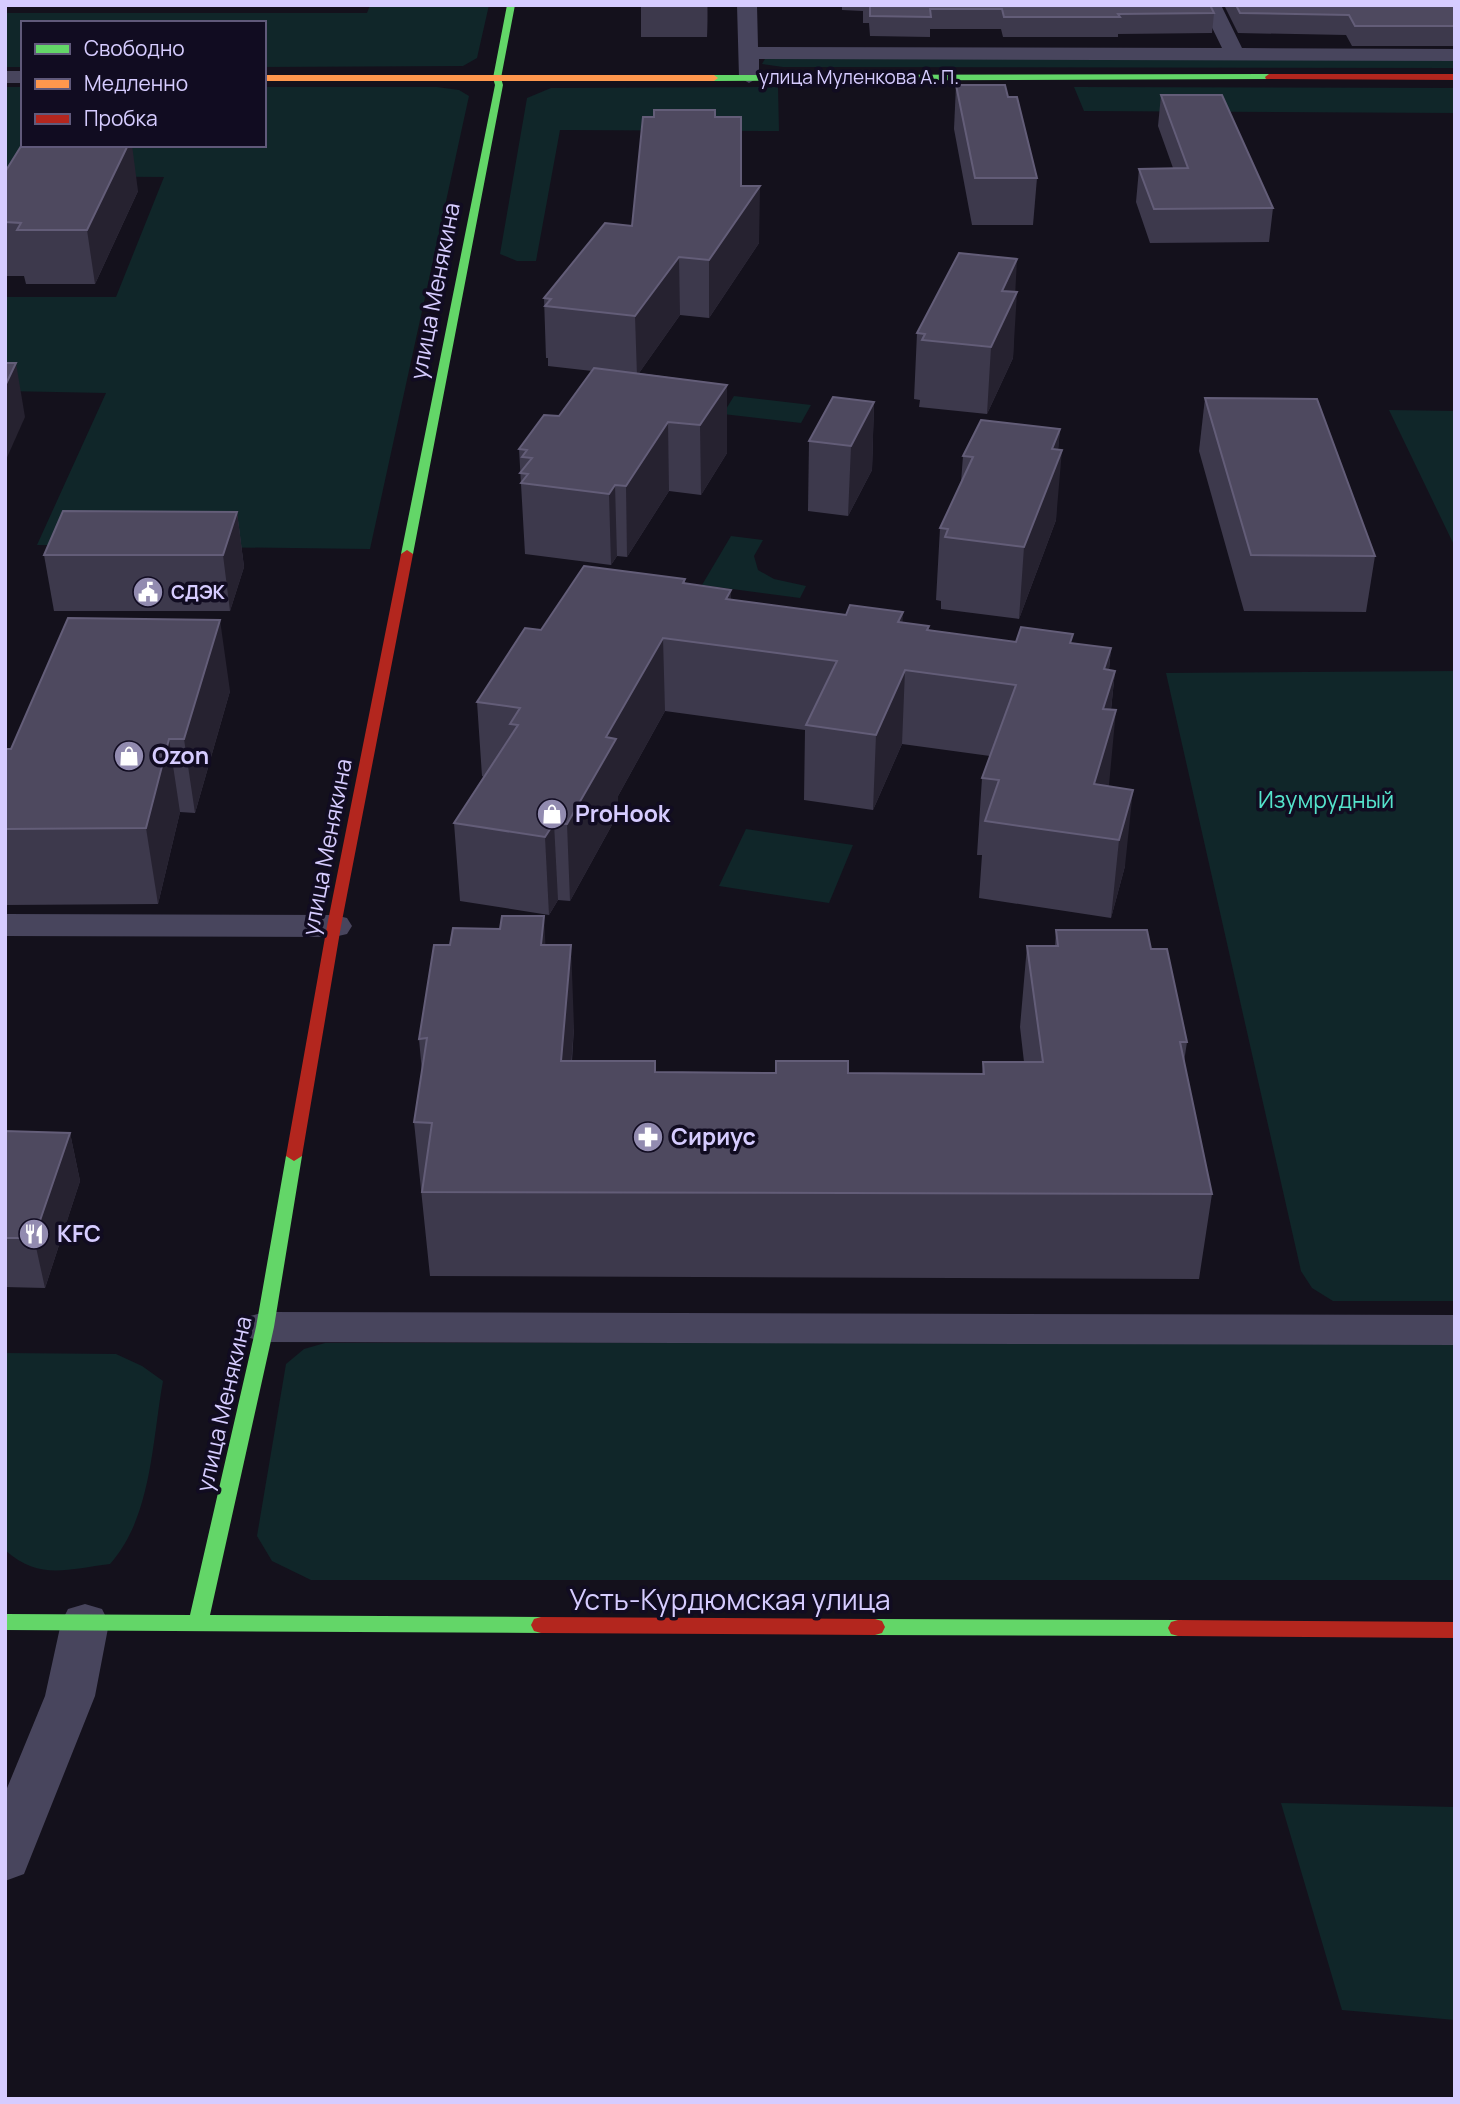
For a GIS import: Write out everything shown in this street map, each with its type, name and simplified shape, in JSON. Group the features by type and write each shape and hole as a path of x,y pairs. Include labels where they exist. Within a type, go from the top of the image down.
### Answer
{"street":[{"name":"улица Менякина","path":"198,1624 265,1327 334,926 499,85 497,78 511,5"},
{"path":"747,5 749,77"},
{"path":"1211,5 1235,54"},
{"path":"747,53 1455,55"},
{"name":"улица Муленкова А. П.","path":"266,78 1455,77"},
{"path":"5,925 334,926"},
{"path":"265,1327 1455,1330"},
{"name":"Усть-Курдюмская улица","path":"5,1622 1455,1630"},
{"path":"5,1858 70,1696 85,1623"}],"green space":[{"path":"370,5 489,5 477,58 463,66 266,67 266,21 21,21 21,67 5,67 5,13 367,13"},
{"path":"766,57 1455,57 1455,68 783,67 762,64"},
{"path":"5,87 21,87 21,147 266,147 266,87 437,87 459,90 469,96 370,549 37,545 106,393 5,391 5,297 116,297 164,177 5,176"},
{"path":"778,87 779,131 560,130 536,261 517,261 500,254 527,98 551,88"},
{"path":"1074,87 1455,88 1455,113 1084,111"},
{"path":"734,396 811,405 801,423 723,414"},
{"path":"1389,410 1455,411 1455,547"},
{"path":"731,536 763,540 754,556 758,570 774,579 806,586 800,598 702,585"},
{"name":"Изумрудный","path":"1455,671 1455,1301 1333,1301 1312,1288 1301,1271 1166,673"},
{"path":"746,829 853,845 829,903 719,886"},
{"path":"1455,1342 1455,1580 311,1580 272,1561 257,1536 286,1364 304,1349 325,1343"},
{"path":"5,1353 116,1354 142,1366 163,1381 142,1501 124,1545 110,1564 67,1570 42,1569 18,1560 5,1550"},
{"path":"1281,1803 1455,1807 1455,2020 1342,2010"}],"building":[{"path":"870,5 1210,5 1214,13 1118,14 1120,17 1004,17 1002,9 930,9 931,17 870,16"},
{"path":"1236,5 1455,5 1455,26 1355,26 1349,15 1240,13"},
{"path":"956,85 1005,85 1008,97 1017,97 1037,178 975,178"},
{"path":"1161,95 1222,95 1273,208 1154,209 1139,169 1188,168"},
{"path":"654,110 715,110 715,117 741,117 741,186 760,186 709,260 679,257 635,316 545,306 551,299 544,298 605,223 632,226 643,117 654,117"},
{"path":"21,146 127,147 87,230 17,230 21,223 5,222 5,172"},
{"path":"959,253 1017,259 1002,291 1017,292 991,347 922,340 925,334 917,333"},
{"path":"5,363 16,363 5,386"},
{"path":"594,368 727,385 700,425 668,422 626,486 615,485 609,494 521,483 528,474 520,473 532,458 522,457 527,450 519,449 544,415 559,416"},
{"path":"833,397 874,402 851,446 809,441"},
{"path":"1205,398 1317,399 1375,556 1251,555"},
{"path":"981,420 1060,429 1052,449 1062,450 1024,547 945,537 948,529 940,528 973,457 963,456"},
{"path":"63,511 237,512 223,555 44,555"},
{"path":"584,566 685,579 683,583 731,590 726,599 846,615 850,605 903,612 898,622 929,626 927,630 1016,642 1021,627 1073,634 1070,643 1111,648 1104,669 1115,671 1103,709 1116,710 1094,784 1133,790 1119,840 985,821 999,780 982,778 1016,685 905,670 876,735 806,725 837,661 663,638 606,737 616,739 567,824 554,823 545,837 454,823 518,725 510,724 520,708 477,702 525,628 541,630"},
{"path":"68,618 220,620 184,739 169,739 146,828 5,829 5,749 11,749"},
{"path":"502,916 544,916 541,945 571,945 561,1061 655,1061 655,1072 776,1073 776,1061 848,1061 848,1073 984,1074 983,1062 1043,1062 1027,946 1058,946 1056,930 1147,930 1151,949 1167,949 1187,1042 1180,1042 1212,1194 422,1192 432,1123 414,1122 427,1038 419,1039 434,945 450,945 453,928 500,929"},
{"path":"5,1131 70,1133 34,1238 5,1238"}],"traffic: fast":[{"path":"407,554 499,85 497,78 511,5"},
{"path":"714,78 1269,77"},
{"path":"198,1624 265,1327 294,1156"},
{"path":"5,1622 541,1625"},
{"path":"875,1627 1178,1628"}],"traffic: slow":[{"path":"266,78 714,78"}],"traffic: jam":[{"path":"1269,77 1455,77"},
{"path":"294,1156 334,926 407,554"},
{"path":"541,1625 875,1627"},
{"path":"1178,1628 1455,1630"}],"place":[{"name":"СДЭК","path":"148,592"},
{"name":"Ozon","path":"129,756"},
{"name":"ProHook","path":"552,814"},
{"name":"Сириус","path":"648,1137"},
{"name":"KFC","path":"34,1234"}]}
